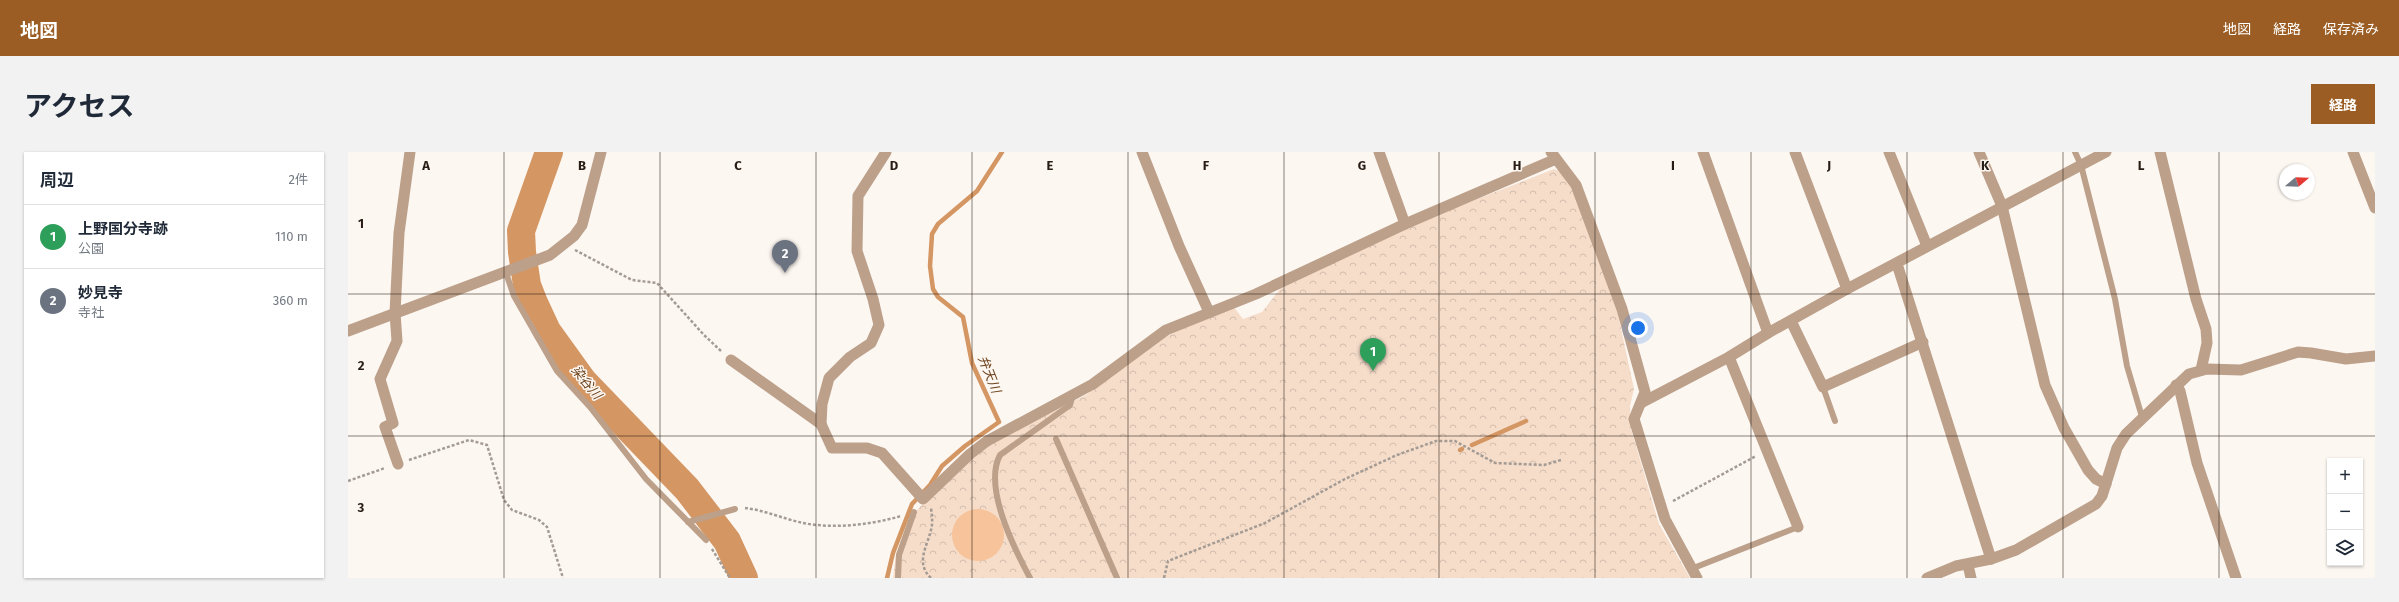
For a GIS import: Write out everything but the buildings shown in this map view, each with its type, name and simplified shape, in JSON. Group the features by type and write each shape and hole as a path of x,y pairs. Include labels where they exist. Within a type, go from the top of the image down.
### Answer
{"street":[{"path":"398,464 385,427 393,423 380,379 397,341 396,313 399,233 410,152"},
{"path":"348,331 517,269 550,255 564,245 582,225 601,152"},
{"path":"886,152 858,196 857,251 873,299 879,325 871,344 850,356 829,378 822,404 821,424 832,448 867,448 882,453 923,499 970,454 987,441 1073,395 1104,376 1155,336 1299,274 1554,156 1576,185 1622,309 1644,392 1634,419 1661,508 1671,533 1694,573"},
{"path":"1142,152 1179,246 1209,312"},
{"path":"1379,152 1405,224"},
{"path":"1703,152 1768,333"},
{"path":"1795,152 1847,289"},
{"path":"1889,152 1927,246"},
{"path":"1980,152 2002,206 2045,385 2051,401 2088,470 2096,479 2106,484"},
{"path":"1641,403 1729,357 1768,333 1847,289 1897,264 1927,246 2106,152"},
{"path":"2160,152 2196,299 2206,329 2206,343 2201,370"},
{"path":"2353,152 2375,208"},
{"path":"1897,264 1991,560"},
{"path":"1791,321 1823,387 1923,342"},
{"path":"1927,578 1956,566 1991,560 2016,550 2091,508 2100,500 2117,448 2126,434 2142,417 2189,374 2201,370 2241,370 2298,352 2346,359 2375,356"},
{"path":"1729,357 1798,527"},
{"path":"731,360 821,424"},
{"path":"2176,385 2180,391 2197,463 2236,578"},
{"path":"1968,565 1971,578"}],"lane":[{"path":"2075,152 2081,165 2115,299 2127,366 2142,417"},
{"path":"506,273 514,296 557,370 590,407 646,479 706,540"},
{"path":"1823,387 1835,421"},
{"path":"1030,578 999,505 994,486 994,465 1000,455 1070,406 1073,395"},
{"path":"1056,439 1117,578"},
{"path":"688,522 695,518 732,510"},
{"path":"898,578 899,555 914,512"},
{"path":"1694,573 1798,527"}],"path":[{"path":"564,245 632,280 657,283 704,335 731,360"},
{"path":"348,481 469,440 487,445 504,500 512,510 539,520 547,527 563,578"},
{"path":"1164,578 1168,561 1265,523 1344,480 1420,445 1436,441 1455,441 1495,463 1544,465 1561,460"},
{"path":"1661,508 1768,450"},
{"path":"923,499 930,503 932,520 923,560 924,572 931,578"},
{"path":"732,510 747,508 804,523 838,526 849,526 905,515"},
{"path":"706,540 730,578"}],"green space":[{"path":"1554,169 1564,173 1572,186 1617,310 1634,389 1630,406 1631,429 1659,524 1690,578 893,578 896,554 910,518 935,490 989,444 1086,395 1139,353 1168,335 1233,306 1243,319 1262,312 1280,289 1408,226"}],"waterway":[{"name":"染谷川","path":"549,152 521,231 522,252 527,285 534,303 547,331 583,381 687,489 727,541 744,578"},
{"name":"弁天川","path":"887,578 893,553 912,504 930,485 942,466 965,446 999,422 972,363 963,317 938,297 933,289 930,266 932,234 938,224 977,191 1002,152"},
{"path":"1472,445 1526,421"}],"place":[{"name":"妙見寺","path":"785,273"},
{"name":"上野国分寺跡","path":"1373,371"}]}
